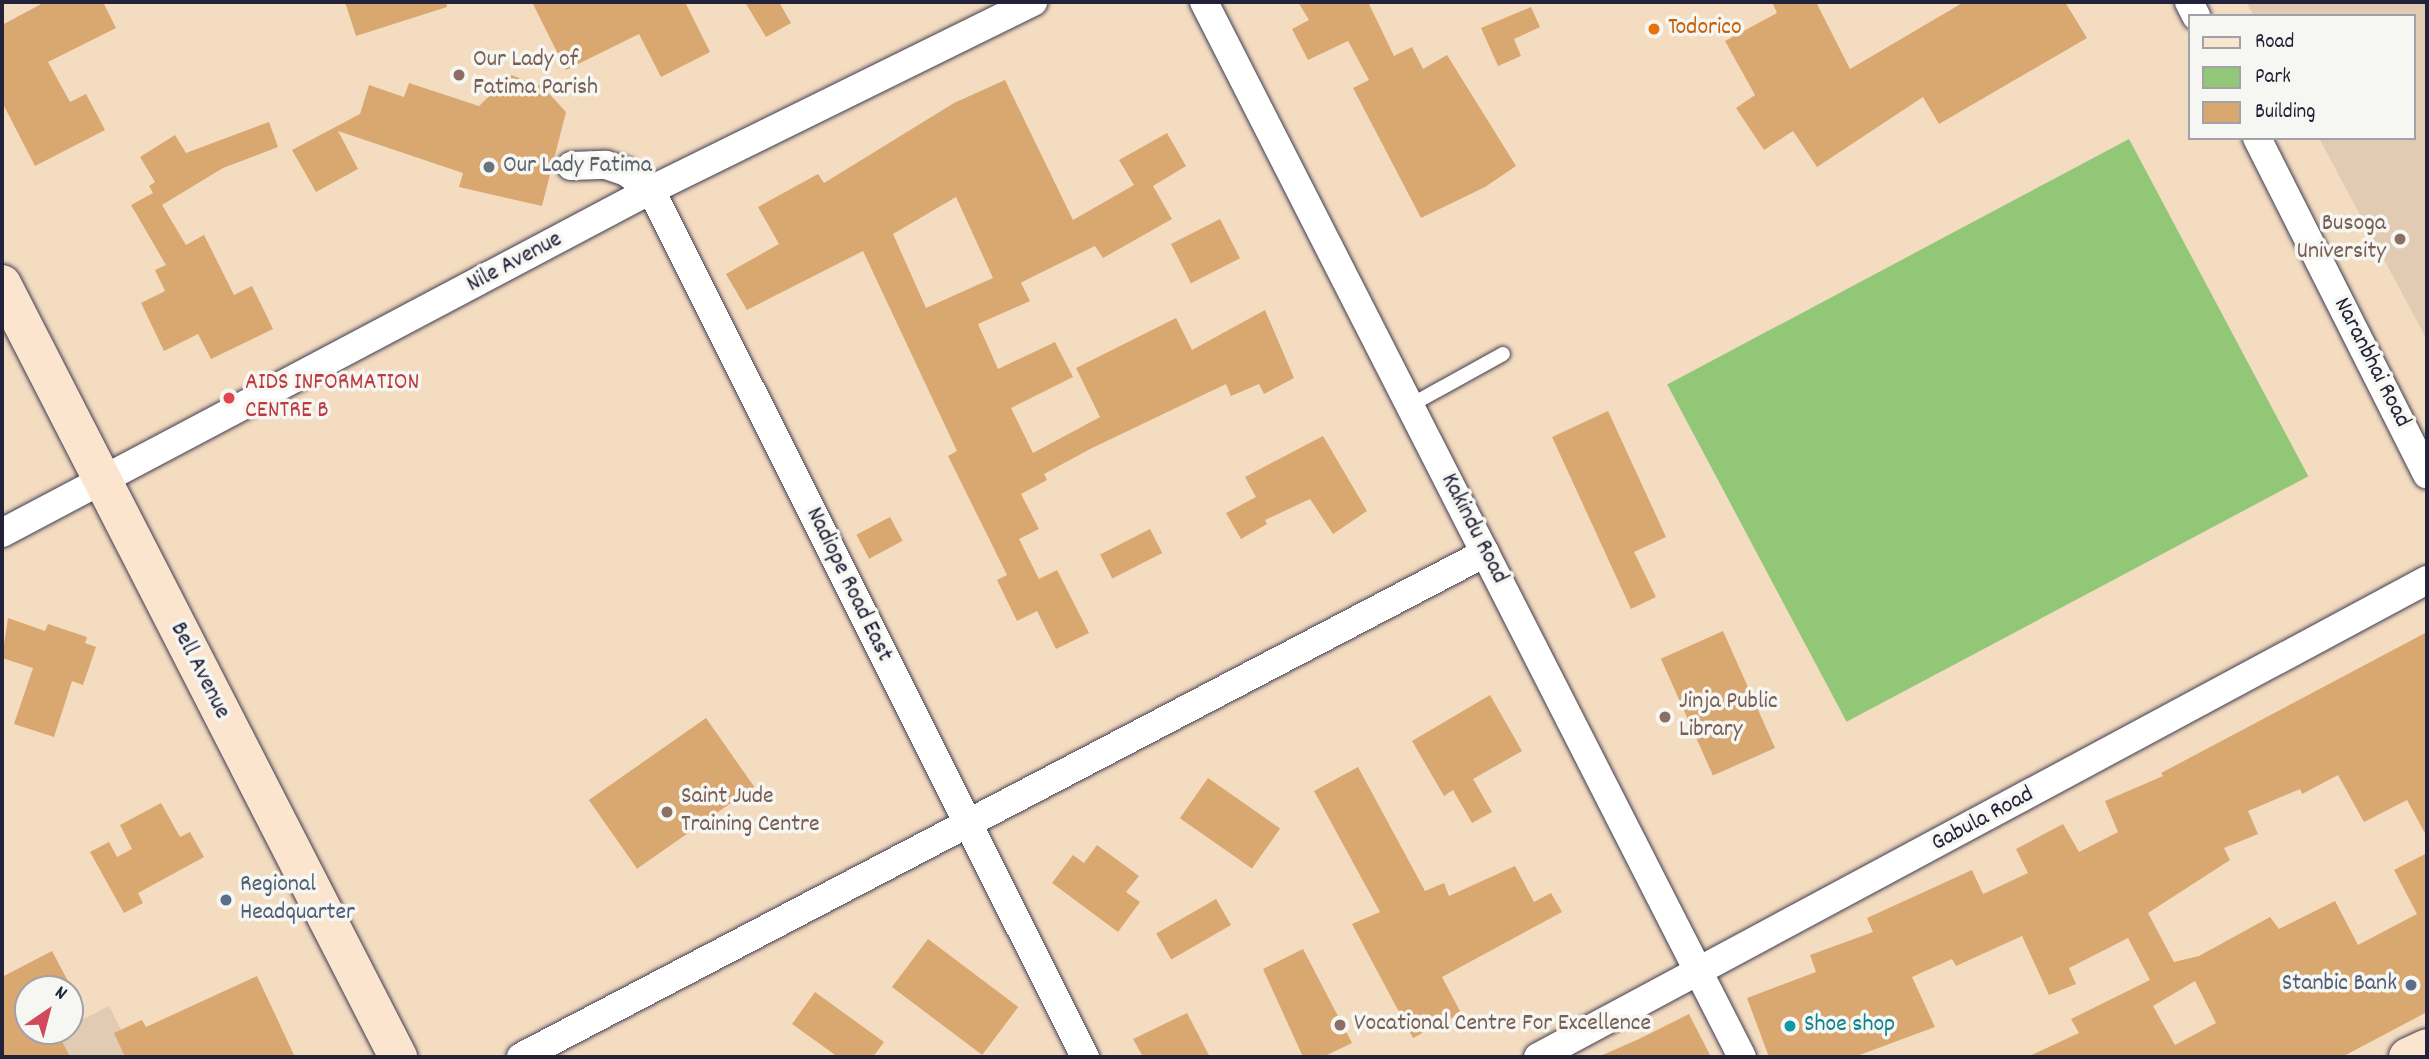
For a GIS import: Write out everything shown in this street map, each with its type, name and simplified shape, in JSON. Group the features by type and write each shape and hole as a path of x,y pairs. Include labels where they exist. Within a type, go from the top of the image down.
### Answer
{"street":[{"name":"Nile Avenue","path":"2,533 651,190 1033,2"},
{"name":"Kakindu Road","path":"1204,2 1742,1057"},
{"name":"Naranbhai Road","path":"2259,140 2427,474"},
{"name":"Nadiope Road East","path":"571,166 606,165 626,172 651,190 1084,1057"},
{"name":"Bell Avenue","path":"2,284 101,482 398,1057"},
{"path":"522,1057 966,821 1485,552"},
{"name":"Gabula Road","path":"1538,1057 1699,973 2427,580"},
{"path":"2408,1057 2427,1048"}],"lane":[{"path":"1411,405 1503,354"}],"shaded area":[{"name":"Busoga University","path":"2246,2 2427,2 2427,340 2320,140 2415,140 2415,14 2253,14"},
{"path":"109,1006 135,1057 7,1057 31,1045 84,1045 84,1019"}],"green space":[{"path":"2129,139 2308,476 1847,722 1667,385"}],"building":[{"path":"45,2 103,2 116,28 48,62 70,102 86,94 105,130 35,166 2,102 2,25"},
{"path":"345,2 446,2 447,7 356,36"},
{"path":"532,2 685,2 710,52 661,77 639,34 566,70"},
{"path":"745,2 779,2 791,23 766,37"},
{"path":"1298,2 1368,2 1394,56 1412,47 1423,69 1447,55 1516,166 1485,187 1421,218 1353,88 1369,80 1348,41 1308,60 1292,29 1309,20"},
{"path":"1772,2 1816,2 1850,69 1964,2 2065,2 2087,38 1939,124 1923,97 1817,167 1793,131 1764,150 1736,108 1755,95 1725,41 1777,13"},
{"path":"1531,7 1540,27 1514,39 1521,56 1498,66 1481,28"},
{"path":"511,75 543,87 566,112 542,206 459,187 463,173 338,131 358,169 316,192 292,150 360,114 369,85 404,97 409,83 479,106"},
{"path":"1005,80 1073,220 1134,185 1119,160 1167,133 1186,166 1153,186 1172,219 1103,258 1095,246 1026,280 1021,283 1030,301 978,324 998,369 1055,342 1073,377 1011,408 1033,453 1100,417 1076,368 1176,318 1192,350 1265,310 1294,378 1264,394 1259,384 1231,396 1226,384 1092,448 1044,474 1047,480 1021,494 1039,529 1019,539 1039,579 1057,570 1089,633 1056,649 1037,611 1017,621 997,580 1007,575 948,456 957,451 863,251 747,310 726,274 779,244 758,207 818,174 824,183 954,103","holes":["956,197 993,278 926,308 893,234"]},
{"path":"269,122 278,147 223,168 162,205 186,245 204,235 234,295 252,286 273,329 211,359 198,334 164,351 141,303 165,291 155,270 166,265 131,205 153,193 149,186 155,182 140,157 175,135 186,153"},
{"path":"1220,219 1240,258 1191,283 1171,244"},
{"path":"1608,411 1666,537 1634,552 1656,597 1631,609 1552,437"},
{"path":"1323,436 1367,511 1333,534 1310,499 1265,520 1267,524 1241,539 1226,513 1256,497 1245,477"},
{"path":"890,517 903,541 869,559 856,535"},
{"path":"1150,529 1162,553 1112,578 1100,554"},
{"path":"8,618 45,631 48,624 87,637 85,643 96,647 83,685 72,681 54,737 14,724 33,668 2,658"},
{"path":"1723,631 1775,748 1713,776 1661,659"},
{"path":"2427,632 2427,837 2407,800 2364,822 2338,775 2302,794 2300,789 2248,811 2258,834 2224,848 2230,860 2148,913 2174,962 2199,956 2270,917 2279,929 2335,901 2358,945 2417,914 2394,870 2427,853 2427,1012 2342,1057 2027,1057 2079,1033 2071,1019 2150,980 2128,938 2069,968 2076,984 2049,995 2022,936 1956,966 1952,959 1912,977 1935,1027 1854,1057 1769,1057 1747,998 1816,972 1810,955 1873,932 1867,918 1972,870 1983,894 2028,873 2016,849 2063,824 2079,852 2118,832 2105,801 2163,776 2161,773","holes":["2195,981 2216,1023 2175,1045 2153,1006"]},
{"path":"1490,695 1522,751 1473,779 1492,812 1472,823 1453,790 1444,796 1412,741"},
{"path":"706,718 754,787 637,869 589,800"},
{"path":"1358,767 1425,891 1444,883 1449,896 1515,866 1534,902 1551,893 1562,912 1442,977 1461,1013 1413,1038 1352,924 1380,912 1314,791"},
{"path":"1208,778 1280,828 1252,869 1180,818"},
{"path":"161,803 180,837 190,832 204,857 138,893 143,903 124,913 90,852 109,842 117,857 132,849 120,825"},
{"path":"1097,845 1139,876 1126,892 1140,902 1118,932 1052,883 1073,855 1084,863"},
{"path":"1216,899 1231,925 1171,959 1156,934"},
{"path":"928,939 1018,1007 982,1055 892,987"},
{"path":"1303,949 1352,1043 1323,1057 1303,1057 1263,969"},
{"path":"52,951 65,975 14,975 14,1045 64,1045 70,1057 2,1057 2,977"},
{"path":"257,976 295,1057 125,1057 114,1033 142,1020 146,1027"},
{"path":"815,992 884,1042 873,1057 838,1057 792,1024"},
{"path":"1187,1013 1210,1057 1143,1057 1133,1039"},
{"path":"1689,1014 1711,1057 1598,1057 1639,1039"}],"place":[{"name":"Todorico","path":"1654,29"},
{"name":"Our Lady of Fatima Parish","path":"459,75"},
{"name":"Our Lady Fatima","path":"489,167"},
{"name":"Busoga University","path":"2400,239"},
{"name":"AIDS INFORMATION CENTRE B","path":"229,398"},
{"name":"Jinja Public Library","path":"1665,717"},
{"name":"Saint Jude Training Centre","path":"667,812"},
{"name":"Regional Headquarter","path":"226,900"},
{"name":"Stanbic Bank","path":"2411,985"},
{"name":"Vocational Centre For Excellence","path":"1340,1025"},
{"name":"Shoe shop","path":"1790,1026"}]}
